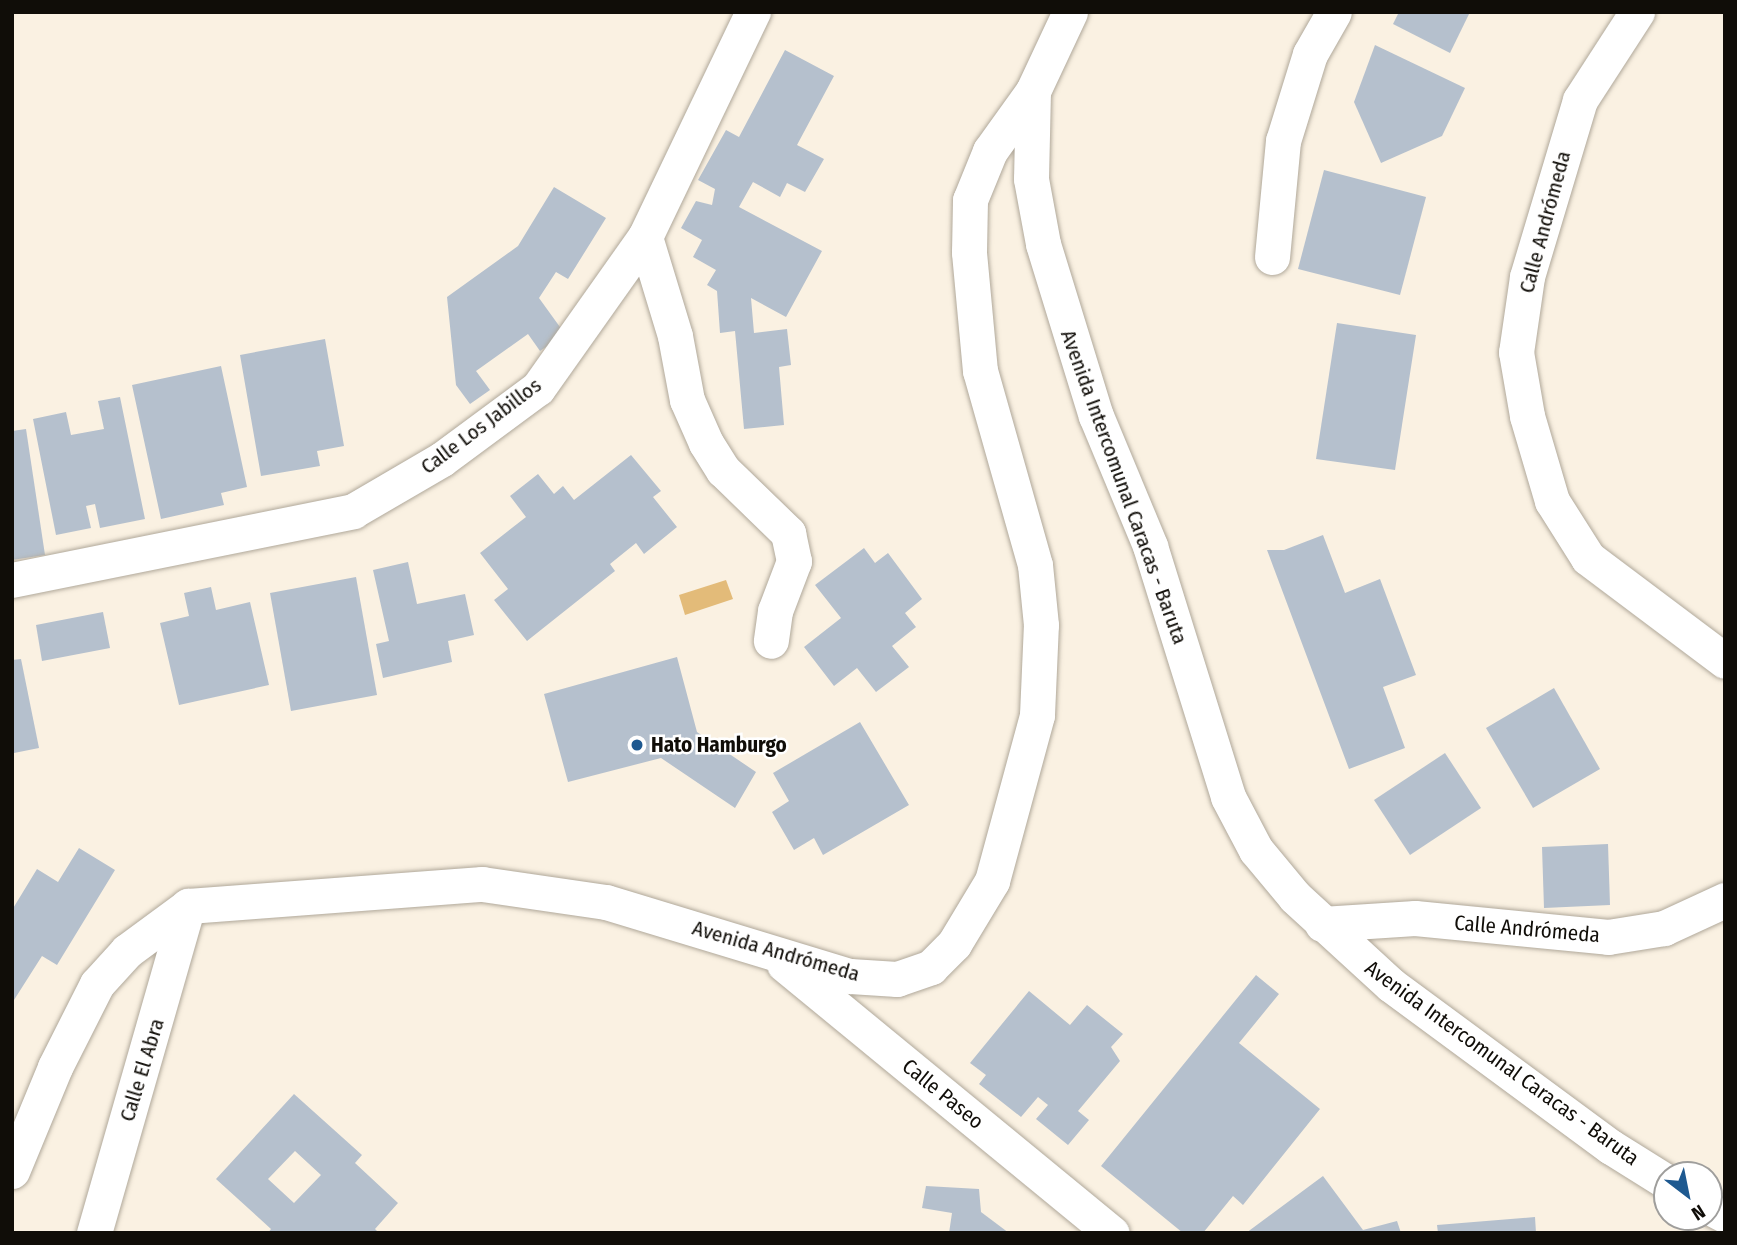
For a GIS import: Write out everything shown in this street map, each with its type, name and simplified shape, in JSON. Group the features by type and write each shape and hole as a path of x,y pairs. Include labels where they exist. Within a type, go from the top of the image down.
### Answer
{"street":[{"name":"Calle Los Jabillos","path":"12,580 353,511 442,459 538,388 645,237 753,12"},
{"name":"Avenida Intercomunal Caracas - Baruta","path":"1070,12 1033,91 1031,179 1038,218 1096,416 1150,546 1228,797 1256,850 1322,924 1410,1000 1611,1147 1653,1173"},
{"path":"1272,257 1283,141 1310,54 1334,12"},
{"name":"Calle Andrómeda","path":"1637,12 1580,100 1527,277 1516,352 1527,416 1552,500 1588,558 1725,661"},
{"name":"Avenida Andrómeda","path":"188,906 482,884 606,902 773,955 850,976 897,979 931,967 954,944 992,881 1037,715 1041,625 1023,516 979,371 971,308 970,200 990,151 1033,91"},
{"path":"645,237 675,336 687,400 706,443 723,470 788,533 793,561 775,611 771,641"},
{"name":"Calle Andrómeda","path":"1322,924 1415,918 1608,937 1664,929 1725,900"},
{"path":"12,1171 55,1067 97,984 127,951 188,906"},
{"name":"Calle El Abra","path":"94,1233 188,906"},
{"name":"Calle Paseo","path":"773,955 1112,1233"}],"shaded area":[{"path":"726,580 733,599 685,615 679,595"}],"building":[{"path":"1399,12 1470,12 1450,53 1393,24"},
{"path":"1375,45 1465,88 1442,136 1381,163 1354,102"},
{"path":"785,50 834,76 797,145 824,159 805,192 787,183 780,197 753,182 739,207 822,251 786,317 751,298 754,333 787,329 791,365 779,367 784,425 744,429 735,331 720,333 717,291 707,285 716,270 693,257 702,240 681,228 696,201 712,205 715,189 698,180 726,130 739,137"},
{"path":"1324,170 1426,197 1400,295 1298,269"},
{"path":"554,187 606,218 568,279 556,272 539,298 565,334 540,351 528,334 476,371 490,390 470,404 456,385 447,297 518,246"},
{"path":"1337,323 1416,335 1395,470 1316,459"},
{"path":"325,339 344,446 317,451 320,466 261,476 240,355"},
{"path":"221,366 247,487 221,493 224,505 161,519 132,385"},
{"path":"120,397 145,519 100,528 95,504 86,506 91,528 56,535 33,419 66,412 71,435 104,429 98,401"},
{"path":"26,429 45,555 12,560 12,431"},
{"path":"631,455 661,491 653,497 677,527 644,554 636,543 610,564 615,571 527,641 494,600 508,589 480,553 526,517 510,496 538,474 554,494 563,486 574,500"},
{"path":"1323,535 1345,593 1380,579 1416,675 1383,687 1405,748 1349,769 1267,550 1284,550"},
{"path":"864,548 875,563 888,553 922,599 905,613 916,627 892,646 909,667 876,692 857,668 834,686 804,647 841,618 815,585"},
{"path":"408,562 417,604 465,594 474,635 448,641 452,662 383,678 376,644 389,641 373,570"},
{"path":"356,577 377,695 291,711 270,593"},
{"path":"211,587 216,610 250,602 269,685 179,705 160,623 189,616 184,593"},
{"path":"103,612 110,648 42,661 36,625"},
{"name":"Hato Hamburgo","path":"677,657 697,732 756,772 735,808 661,758 568,782 544,694"},
{"path":"21,659 39,748 14,753 12,660"},
{"path":"1554,688 1600,769 1533,808 1486,728"},
{"path":"860,722 909,805 823,855 814,838 794,850 772,812 789,801 773,773"},
{"path":"1445,753 1481,808 1410,855 1374,800"},
{"path":"1608,844 1610,905 1544,908 1542,847"},
{"path":"79,848 115,870 57,965 42,956 14,1000 12,910 37,869 58,882"},
{"path":"1256,975 1279,994 1239,1043 1320,1109 1243,1205 1233,1196 1203,1233 1183,1233 1101,1166"},
{"path":"1029,991 1070,1025 1087,1005 1123,1034 1111,1047 1120,1061 1078,1111 1089,1120 1068,1145 1036,1119 1048,1105 1038,1097 1021,1117 979,1084 986,1075 970,1063"},
{"path":"294,1094 362,1155 355,1163 398,1203 375,1229 379,1233 268,1233 271,1229 216,1179","holes":["295,1151 321,1175 294,1203 268,1179"]},
{"path":"1323,1176 1363,1230 1397,1221 1401,1233 1246,1233"},
{"path":"926,1186 979,1189 981,1212 1009,1233 949,1233 952,1213 922,1208"},
{"path":"1535,1217 1536,1233 1438,1233 1437,1225"}],"place":[{"name":"Hato Hamburgo","path":"637,745"}]}
